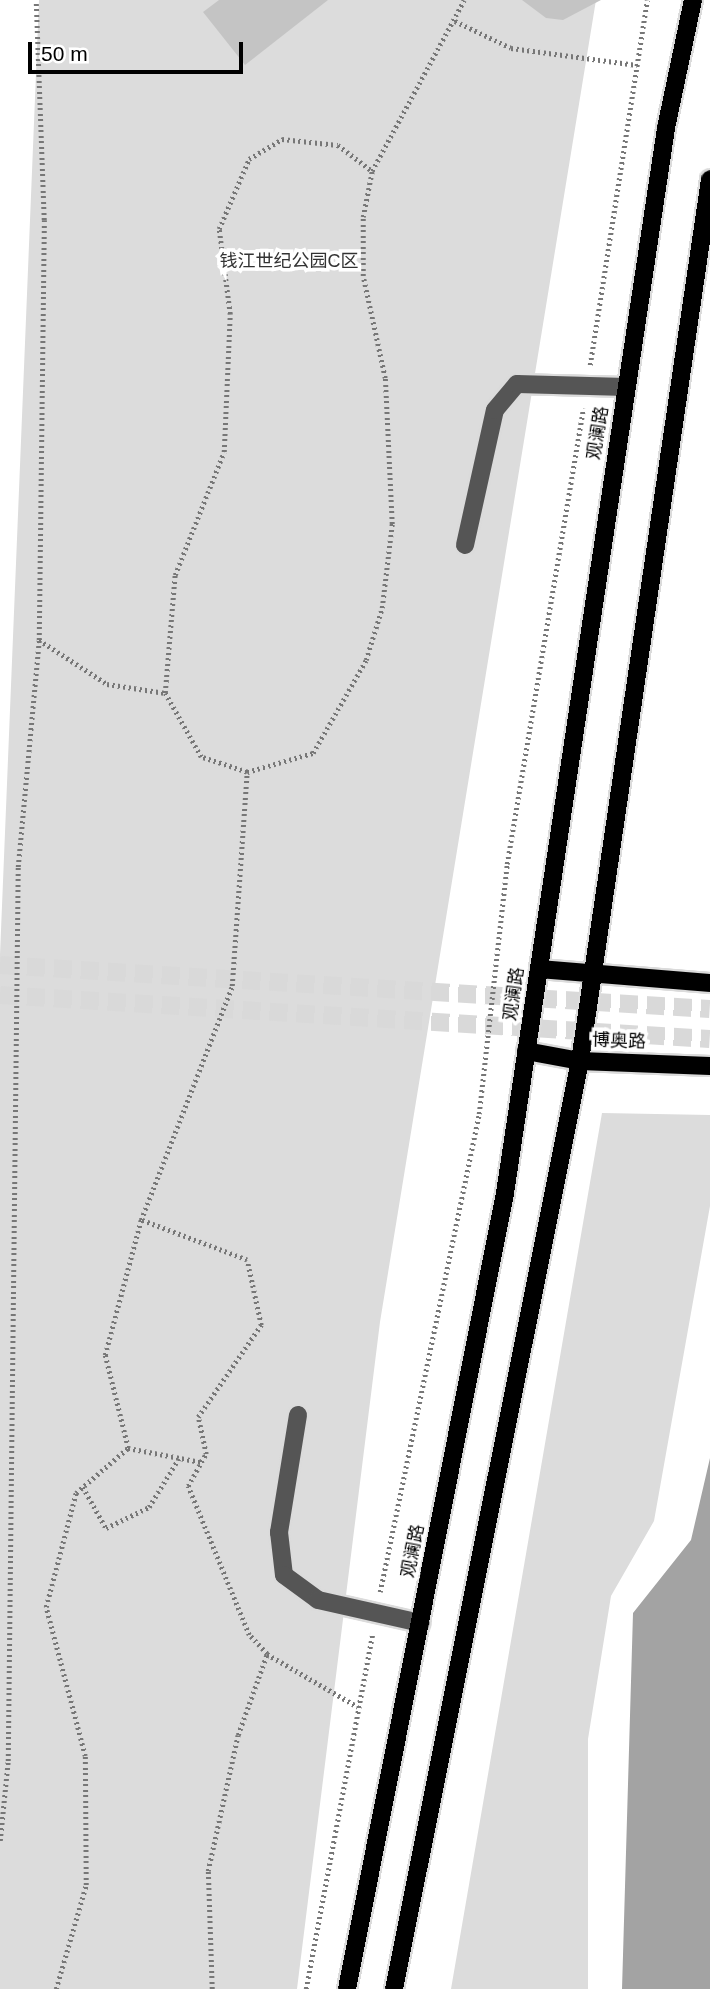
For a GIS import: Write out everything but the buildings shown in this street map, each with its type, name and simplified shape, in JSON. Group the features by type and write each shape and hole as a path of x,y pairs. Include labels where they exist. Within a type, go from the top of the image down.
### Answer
{"main road":[{"name":"观澜路","path":"346,1989 505,1194 626,387 693,0"},
{"path":"394,1989 580,1061 710,180"},
{"path":"539,969 594,971 710,983"},
{"name":"博奥路","path":"526,1051 580,1061 710,1066"}],"lane":[{"path":"465,545 495,410 517,384 626,387"},
{"path":"298,1415 279,1532 284,1575 318,1600 420,1623"}],"path":[{"path":"0,1841 8,1760 18,867 39,640 44,220 36,0"},
{"path":"372,171 338,145 282,139 250,159 219,229 230,314 224,452 175,575 165,693 201,757 247,772 313,754 366,660 382,608 392,524 385,378 363,276 363,217 372,171 464,0"},
{"path":"306,1989 376,1613 478,1114 507,864 647,0"},
{"path":"455,21 511,48 636,65"},
{"path":"39,640 107,684 165,693"},
{"path":"128,1448 105,1355 141,1220 232,986 247,772"},
{"path":"141,1220 247,1260 261,1325 198,1417 206,1454 188,1486 249,1635 267,1654 358,1707"},
{"path":"128,1448 201,1462"},
{"path":"56,1989 86,1885 85,1756 46,1606 76,1493 128,1448"},
{"path":"83,1487 106,1528 149,1507 179,1458"},
{"path":"212,1989 208,1871 238,1735 267,1654"}],"green space":[{"name":"钱江世纪公园C区","path":"39,0 596,0 380,1322 297,1989 0,1989 0,955"},
{"path":"602,1113 710,1115 710,1206 654,1521 611,1596 588,1739 588,1989 451,1989"}],"shaded area":[{"path":"710,1458 710,1989 622,1989 633,1613 691,1540"}],"tunnel":[{"path":"0,965 710,1009"},
{"path":"0,995 710,1039"}]}
